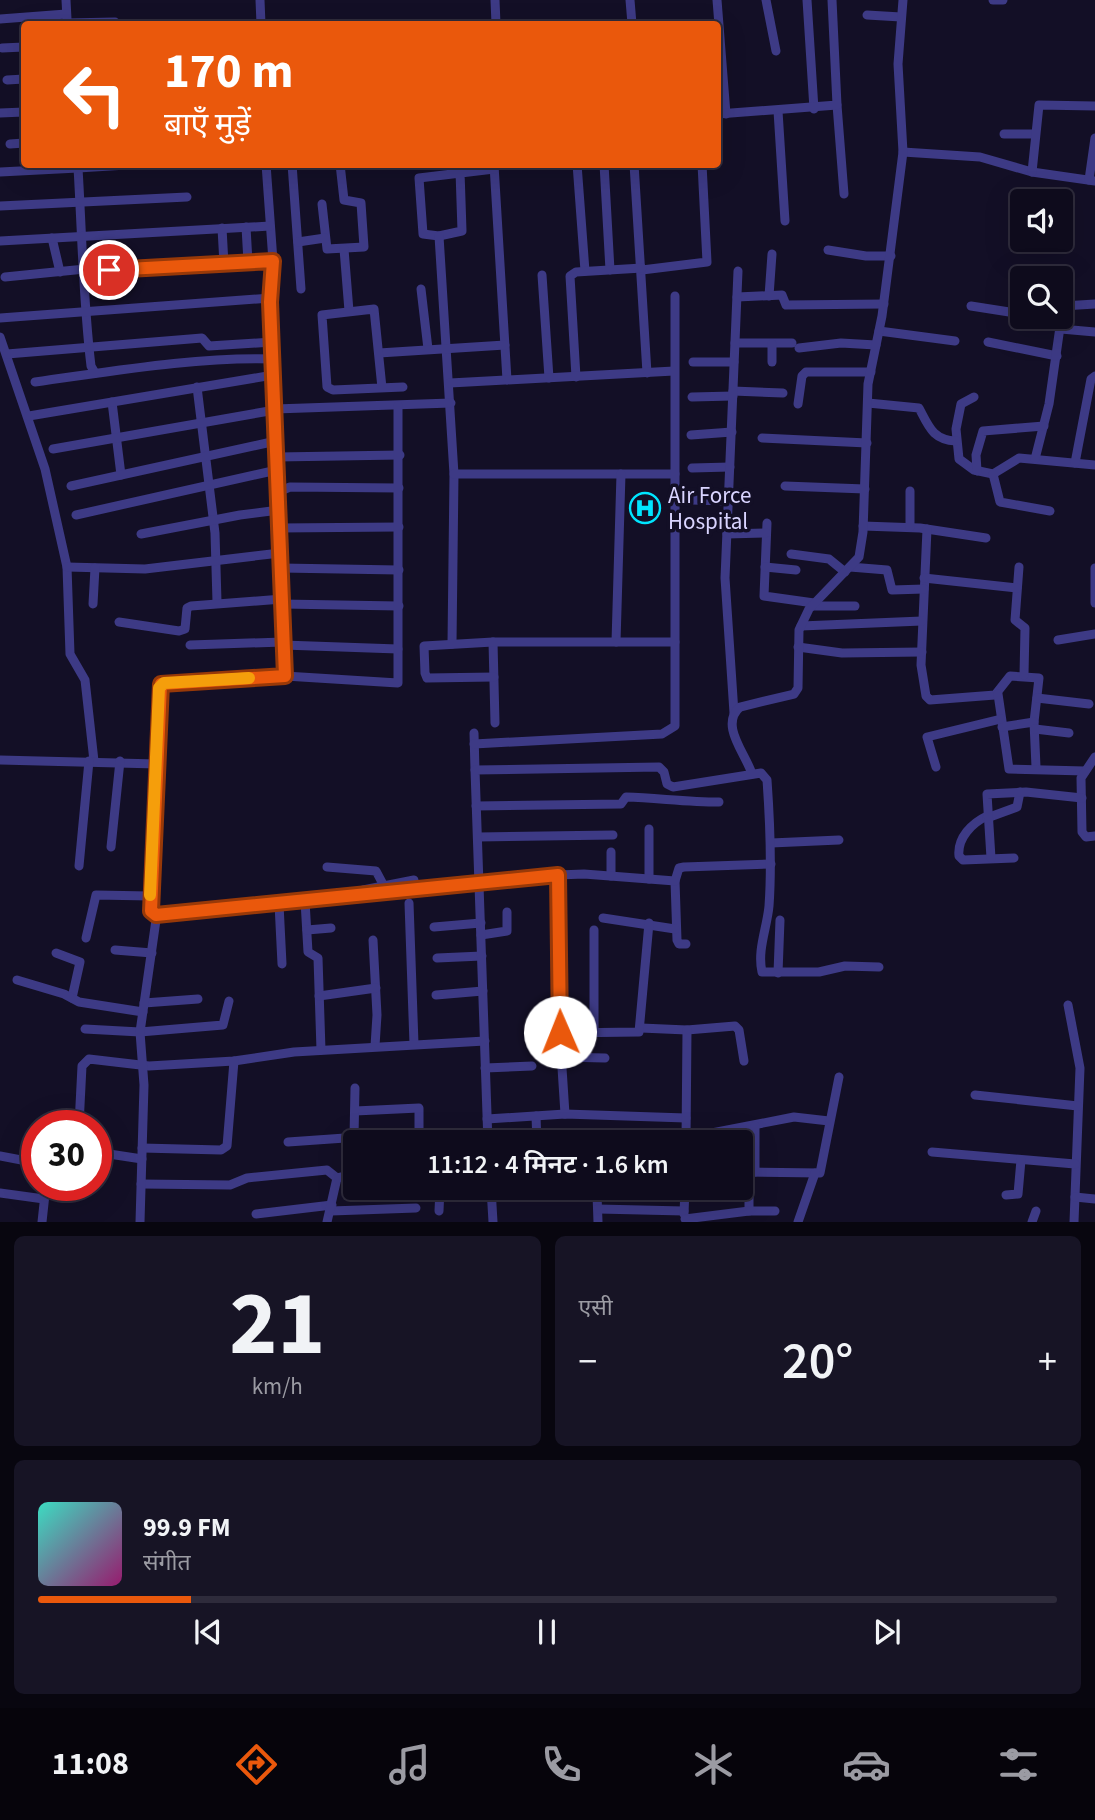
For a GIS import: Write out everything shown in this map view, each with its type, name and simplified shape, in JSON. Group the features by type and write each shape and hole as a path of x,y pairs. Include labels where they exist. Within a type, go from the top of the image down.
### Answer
{"street":[{"path":"0,19 67,20 66,0"},
{"path":"260,0 261,21"},
{"path":"495,0 496,21"},
{"path":"630,0 632,21"},
{"path":"717,0 718,21"},
{"path":"766,0 776,51"},
{"path":"807,0 814,109"},
{"path":"832,0 844,194"},
{"path":"734,713 740,707 794,694 798,688 801,626 813,605 859,558 871,372 891,256 903,152 898,64 903,0"},
{"path":"993,0 1003,0"},
{"path":"867,15 901,17"},
{"path":"2,48 21,47"},
{"path":"7,80 21,79"},
{"path":"721,91 722,114 814,109 837,105"},
{"path":"1032,172 1038,107 1041,104 1095,106"},
{"path":"778,111 785,221"},
{"path":"0,113 21,112"},
{"path":"1004,134 1035,134"},
{"path":"903,152 979,157 1032,172 1092,181 1095,138"},
{"path":"10,144 21,143"},
{"path":"0,172 52,168"},
{"path":"78,168 85,310 90,366 95,373"},
{"path":"266,168 273,261 272,342 285,676"},
{"path":"292,168 301,289"},
{"path":"322,204 327,249 362,248 361,203 343,198 340,168"},
{"path":"460,171 463,228 460,232 426,236 422,232 418,180 421,176 435,169 460,171 486,168"},
{"path":"494,168 507,380"},
{"path":"577,168 585,271"},
{"path":"604,168 610,270"},
{"path":"634,168 647,373"},
{"path":"576,376 568,279 572,274 585,271 642,269 707,262 702,168"},
{"path":"0,206 187,198"},
{"path":"0,241 270,226"},
{"path":"246,227 248,262"},
{"path":"222,228 224,264"},
{"path":"439,236 454,474 452,644"},
{"path":"52,238 60,272"},
{"path":"298,242 325,238"},
{"path":"344,249 349,311"},
{"path":"828,250 866,256 891,256"},
{"path":"769,296 772,254"},
{"path":"5,277 85,270 273,261"},
{"path":"738,271 727,534 726,628 734,713 732,720 738,748 752,774"},
{"path":"542,275 549,378"},
{"path":"421,289 428,349"},
{"path":"474,744 551,742 667,733 677,721 675,296"},
{"path":"737,297 783,296 786,305 884,304"},
{"path":"0,318 271,298"},
{"path":"1073,305 1095,304"},
{"path":"971,306 1010,312"},
{"path":"382,388 374,309 320,317 325,384 333,390 382,388 403,387"},
{"path":"1073,327 1095,332"},
{"path":"1035,459 1044,426 1060,329"},
{"path":"879,331 956,341"},
{"path":"0,337 45,469 67,567 71,654 84,676 92,761 79,866"},
{"path":"7,354 202,338 209,346 272,342"},
{"path":"988,342 1057,356"},
{"path":"735,343 795,346 876,345"},
{"path":"772,344 772,362"},
{"path":"379,353 505,345"},
{"path":"35,382 217,358 273,359"},
{"path":"693,362 734,362"},
{"path":"450,383 674,371"},
{"path":"798,404 802,376 806,372 871,372"},
{"path":"29,416 273,375"},
{"path":"1075,463 1091,379 1095,376"},
{"path":"197,387 214,520 217,602"},
{"path":"692,397 783,393"},
{"path":"974,397 959,407 957,441 959,459 977,471 993,474 1015,458 1095,465"},
{"path":"112,402 121,475"},
{"path":"53,449 275,410 451,403"},
{"path":"868,403 919,408 933,435 944,440 957,441"},
{"path":"156,915 149,908 161,684 285,676 398,683 398,406"},
{"path":"977,471 976,455 983,431 1044,426"},
{"path":"691,435 732,432"},
{"path":"762,438 867,443"},
{"path":"71,486 276,441"},
{"path":"277,457 400,455"},
{"path":"692,468 730,467"},
{"path":"76,515 277,470"},
{"path":"454,474 675,474"},
{"path":"616,642 621,474"},
{"path":"993,474 1000,502 1050,511"},
{"path":"785,486 865,489"},
{"path":"278,492 290,487 399,488"},
{"path":"910,491 910,527"},
{"path":"691,500 729,501"},
{"path":"141,534 279,510"},
{"path":"863,526 910,527 986,538"},
{"path":"279,528 399,527"},
{"path":"727,534 767,528 764,596 813,605 855,606"},
{"path":"927,529 921,671 928,699 998,694"},
{"path":"67,567 145,569 280,553"},
{"path":"791,554 829,559 848,570 887,570 889,587 892,590 924,589"},
{"path":"765,567 796,570"},
{"path":"1019,567 1014,620 1025,628 1024,675"},
{"path":"93,604 95,568"},
{"path":"281,568 399,570"},
{"path":"1095,568 1095,603"},
{"path":"924,578 1017,588"},
{"path":"119,622 182,630 186,626 188,607 217,602 282,601 399,606"},
{"path":"801,626 922,621"},
{"path":"1058,640 1095,634"},
{"path":"494,677 425,676 424,646 494,642 676,642"},
{"path":"494,642 495,723"},
{"path":"190,645 283,644 398,649"},
{"path":"798,646 842,653 922,652"},
{"path":"1036,767 1034,725 1039,678 1024,675 1006,679 998,694 1009,769 1036,767 1085,771"},
{"path":"1037,698 1089,704"},
{"path":"936,767 927,737 1002,723 1034,725 1069,733"},
{"path":"474,733 488,1130"},
{"path":"1095,757 1082,778 1082,832 1086,837 1095,836"},
{"path":"0,760 157,764"},
{"path":"111,847 120,761"},
{"path":"475,770 659,767 664,772 667,784 673,787 761,773 766,777 771,843 761,969 764,973 819,972 848,965 879,967"},
{"path":"990,858 987,794 1020,792 1082,798"},
{"path":"1014,858 963,860 958,851 960,842 972,825 1017,807 1020,792"},
{"path":"476,806 621,804 626,797 661,798 670,802 719,802"},
{"path":"649,829 649,879"},
{"path":"478,837 613,835"},
{"path":"771,843 839,840"},
{"path":"611,852 611,876"},
{"path":"686,944 678,943 675,929 675,881 679,868 771,864"},
{"path":"327,867 378,872 384,886"},
{"path":"156,915 558,875 675,881"},
{"path":"558,875 560,1032 565,1114"},
{"path":"344,894 414,880"},
{"path":"86,939 96,895 150,896"},
{"path":"305,901 309,954 318,958 321,1050"},
{"path":"409,903 414,1044"},
{"path":"279,904 282,964"},
{"path":"481,934 507,931 507,912"},
{"path":"139,1222 143,1065 140,1032 156,915"},
{"path":"603,918 675,929"},
{"path":"778,972 780,920"},
{"path":"434,927 481,923"},
{"path":"560,1032 637,1033 641,1028 649,923"},
{"path":"307,930 331,928"},
{"path":"594,930 594,1033"},
{"path":"373,940 375,1046"},
{"path":"115,950 152,953"},
{"path":"56,953 80,962 72,998"},
{"path":"437,958 482,956"},
{"path":"18,980 79,1002 143,1008 198,999"},
{"path":"319,996 376,988"},
{"path":"436,995 483,991"},
{"path":"85,1030 140,1032 223,1025 229,1001"},
{"path":"1068,1005 1080,1068 1074,1222"},
{"path":"641,1028 687,1030 738,1027 744,1061"},
{"path":"686,1130 687,1030"},
{"path":"80,1110 85,1061 143,1065 234,1061 321,1050 485,1041"},
{"path":"561,1057 605,1058"},
{"path":"142,1148 220,1150 227,1146 234,1061"},
{"path":"485,1068 532,1066"},
{"path":"753,1172 820,1172 838,1077"},
{"path":"354,1130 355,1088"},
{"path":"975,1095 1077,1106"},
{"path":"355,1111 419,1108 418,1130"},
{"path":"487,1119 565,1114 686,1118"},
{"path":"536,1116 537,1130"},
{"path":"735,1130 798,1117 829,1121"},
{"path":"753,1139 755,1126"},
{"path":"288,1142 343,1138"},
{"path":"932,1152 1075,1164"},
{"path":"112,1154 142,1159"},
{"path":"0,1156 21,1160"},
{"path":"1006,1195 1018,1194 1021,1160"},
{"path":"141,1184 230,1185 247,1178 327,1170 337,1178"},
{"path":"798,1222 815,1173"},
{"path":"337,1178 343,1177"},
{"path":"327,1222 337,1178"},
{"path":"0,1193 21,1196"},
{"path":"1075,1197 1095,1199"},
{"path":"439,1200 439,1211"},
{"path":"492,1200 493,1222"},
{"path":"597,1200 598,1222"},
{"path":"749,1200 749,1211"},
{"path":"42,1222 44,1201"},
{"path":"256,1214 332,1208 416,1208"},
{"path":"598,1209 684,1217 775,1211"},
{"path":"1032,1222 1035,1211"}],"slow traffic":[{"path":"150,895 159,688 164,683 249,678"}],"place":[{"name":"Air Force Hospital","path":"645,508"}],"route":[{"path":"109,270 273,261 270,302 285,676 161,684 149,908 156,915 558,875 560,1032"}]}
